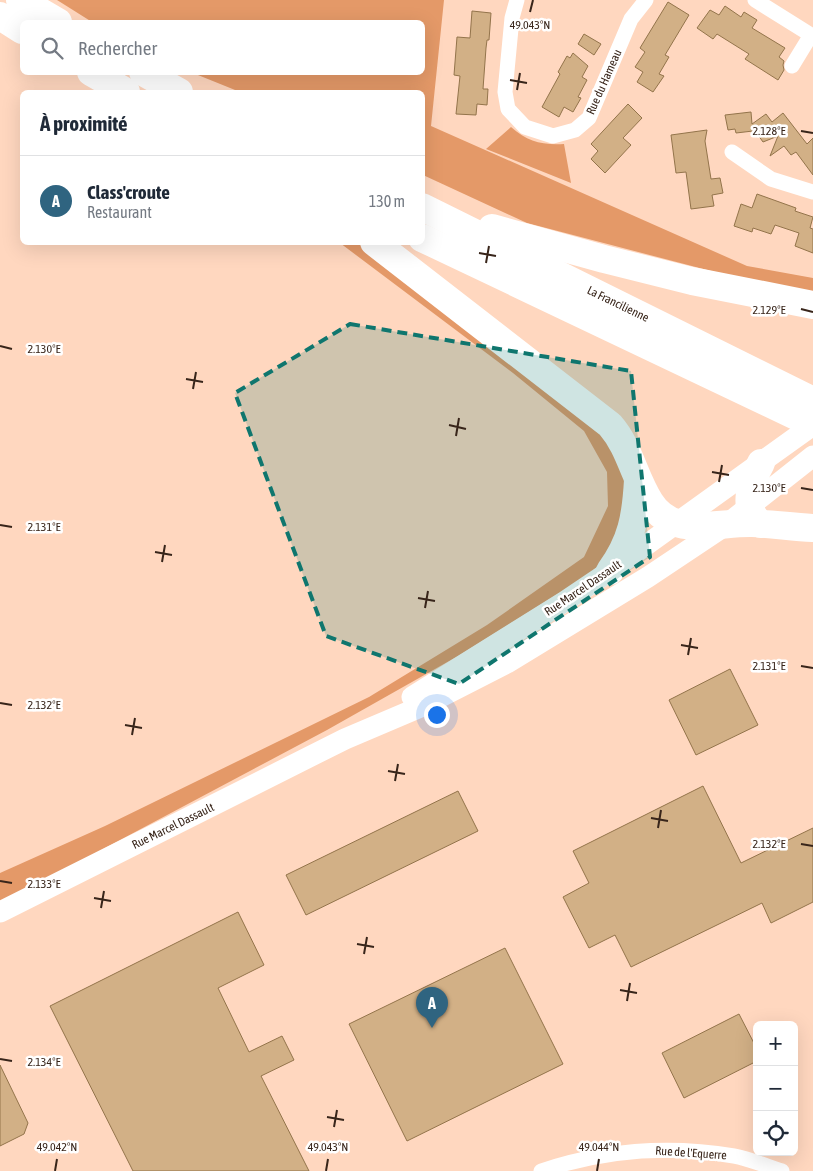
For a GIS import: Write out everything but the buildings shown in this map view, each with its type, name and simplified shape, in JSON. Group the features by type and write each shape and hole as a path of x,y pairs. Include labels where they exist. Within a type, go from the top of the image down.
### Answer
{"highway":[{"path":"20,0 55,20"},
{"path":"0,16 20,29"},
{"path":"97,75 123,90"},
{"path":"148,75 175,90"},
{"path":"426,209 604,259 692,281 813,305"},
{"name":"La Francilienne","path":"426,209 813,401"},
{"name":"La Francilienne","path":"425,239 813,425"},
{"path":"378,245 599,414 618,434 632,462 638,480 655,510 667,519 676,524 703,527 726,525 755,515 813,528"},
{"path":"755,515 750,492 755,475 764,461"},
{"path":"610,571 620,559 631,536 635,520 638,480"}],"street":[{"name":"Rue du Hameau","path":"517,0 512,18 505,92 508,109 525,127 553,136 575,130 589,118 631,19 646,0"},
{"path":"755,0 811,35 792,66"},
{"path":"732,152 770,178 813,192"},
{"name":"Rue Marcel Dassault","path":"345,740 564,602 813,425"},
{"path":"755,515 792,472 813,456"},
{"name":"Rue Marcel Dassault","path":"0,912 345,740 424,705 507,663 648,577 726,525"},
{"name":"Rue de l'Equerre","path":"541,1171 611,1153 657,1150 736,1157 782,1171"}],"highlighted area":[{"path":"350,324 631,371 650,557 459,684 326,636 235,393"}],"shaded area":[{"path":"57,0 444,0 431,126 747,266 813,278 813,295 757,283 527,223 425,176 425,90 235,90 198,75 425,75 425,20 89,20"},
{"path":"511,127 535,142 564,144 571,183 486,149"},
{"path":"343,245 363,245 588,415 616,443 632,496 607,559 585,577 458,656 327,730 0,902 0,873 105,826 369,697 487,625 584,557 608,506 607,472 584,431 513,373"}],"place":[{"name":"Class'croute","path":"432,1028"}]}
